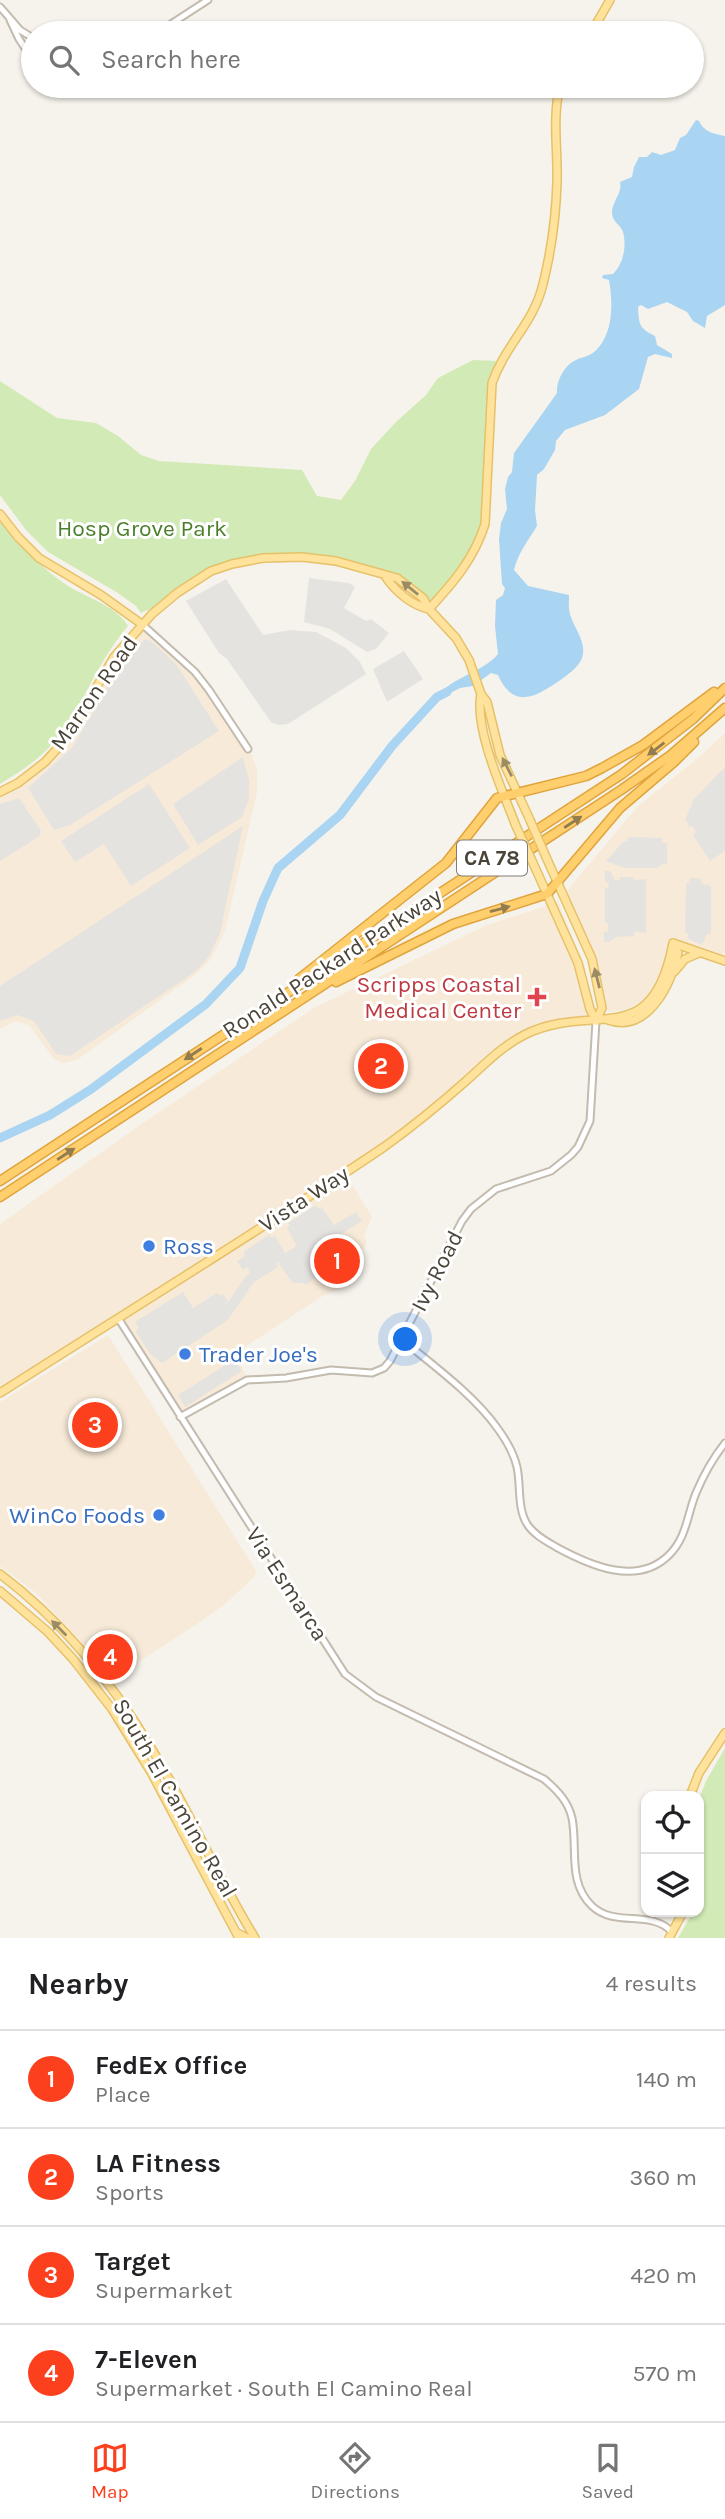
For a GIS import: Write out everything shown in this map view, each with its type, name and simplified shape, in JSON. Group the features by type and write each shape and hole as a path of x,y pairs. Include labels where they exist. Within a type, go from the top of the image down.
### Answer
{"highway":[{"path":"250,1017 433,875 463,843 497,798 586,776 620,759 668,728 725,686"},
{"name":"Ronald Packard Parkway","path":"0,1181 622,774 671,738 725,686"},
{"path":"270,1020 372,962 443,928 547,894 620,808 674,762 725,708"},
{"name":"Ronald Packard Parkway","path":"0,1198 648,772 725,708"},
{"path":"0,1175 37,1156"}],"main road":[{"path":"598,21 610,0"},
{"path":"429,609 468,562 480,542 485,524 492,383 499,363 534,312 544,281 555,207 555,114 558,98"},
{"path":"0,514 39,558 101,595 143,625"},
{"name":"Marron Road","path":"0,792 18,783 46,762 67,738 114,657 161,605 188,584 211,571 263,558 302,556 336,561 397,578 423,598 429,609 456,638 469,660 481,694"},
{"path":"481,694 486,702 500,755 519,791 595,971 602,1008 596,1021"},
{"path":"481,694 479,704 487,745 516,826 578,962 590,1009 596,1021"},
{"path":"673,943 725,961"},
{"path":"673,943 678,953 674,972"},
{"name":"Vista Way","path":"0,1393 387,1145 510,1043 543,1028 608,1020 629,1014 649,1003 663,981 673,943"},
{"path":"674,972 685,959 700,952"},
{"name":"Vista Way","path":"608,1020 617,1023 627,1021 652,1009 674,972"},
{"name":"South El Camino Real","path":"0,1574 82,1651 123,1702 164,1770 255,1938"},
{"name":"South El Camino Real","path":"0,1591 55,1640 112,1710 151,1772 238,1936"},
{"path":"692,1791 699,1773 725,1733"},
{"path":"671,1935 680,1917"},
{"path":"238,1936 247,1938"}],"street":[{"path":"176,21 208,0"},
{"path":"0,7 21,31"},
{"path":"10,20 21,42"},
{"path":"143,625 195,672 248,749"},
{"name":"Ivy Road","path":"180,1417 232,1386 253,1378 286,1378 331,1370 372,1373 384,1368 462,1221 471,1209 496,1189 541,1176 557,1167 578,1147 590,1121 596,1021"},
{"name":"Via Esmarca","path":"118,1318 345,1674 376,1697 544,1779 554,1787 572,1817 578,1884 591,1906 603,1914 623,1920 651,1920 668,1927 671,1935"},
{"path":"401,1339 455,1384 497,1427 517,1465 522,1510 527,1525 541,1538 583,1562 626,1571 651,1567 667,1558 685,1533 697,1491 709,1465 725,1443"}],"shaded area":[{"path":"309,578 349,583 355,587 344,608 366,621 371,619 389,633 376,649 367,652 330,629 304,622"},
{"path":"226,579 263,635 290,630 316,632 346,648 360,662 366,674 288,724 278,725 271,722 227,659 219,653 186,601"},
{"path":"141,627 191,670 209,690 251,754 257,769 257,792 225,931 210,960 196,974 77,1060 63,1063 54,1059 29,1025 15,1021 0,1029 0,793 57,750 103,675"},
{"path":"145,639 151,641 176,664 219,731 70,825 54,830 28,788 72,748 123,661"},
{"path":"404,651 423,679 387,702 373,669"},
{"path":"725,733 725,952 719,957 675,943 663,978 644,1000 626,1010 608,1012 586,939 565,893 638,806"},
{"path":"243,757 249,780 249,799 242,817 198,845 173,804"},
{"path":"725,767 725,851 710,861 693,835 696,832 685,820 694,799"},
{"path":"149,784 190,848 131,886 104,844 75,862 61,841"},
{"path":"19,798 41,831 40,836 0,861 0,804"},
{"path":"243,826 220,933 209,956 195,972 70,1056 56,1054 34,1021 17,1015 0,1021 0,986"},
{"path":"628,837 662,838 662,843 667,843 667,864 657,868 625,868 606,861 624,841 627,842"},
{"path":"605,871 610,871 615,880 620,880 620,877 646,879 646,933 635,931 634,936 616,937 604,942 604,932 608,931 608,923 605,923 605,888 608,888 609,882 605,882"},
{"path":"690,878 701,879 701,883 711,886 711,934 707,934 702,945 687,938 689,934 685,933 686,883 689,883"},
{"path":"558,902 583,962 594,1025 553,1026 486,1055 446,1100 415,1124 0,1393 0,1224 143,1123 314,1008 487,925"},
{"path":"345,1173 372,1217 364,1236 367,1243 350,1271 349,1278 341,1289 324,1295 245,1347 246,1350 236,1358 248,1378 181,1416 119,1319"},
{"path":"316,1205 319,1209 322,1208 334,1225 356,1212 362,1221 336,1237 340,1241 322,1270 315,1272 318,1275 306,1285 293,1283 279,1264 281,1261 276,1264 278,1267 253,1283 228,1320 162,1363 151,1355 136,1332 139,1327 135,1322 183,1292 193,1308 217,1293 220,1296 223,1294 228,1301 226,1305 250,1273 247,1267 243,1270 237,1261 245,1256 243,1252 269,1235 271,1238 275,1236 285,1253 297,1246 287,1228 290,1226 288,1223"},
{"path":"108,1335 256,1571 255,1576 225,1604 117,1676 113,1676 36,1593 0,1566 0,1402"},
{"path":"235,1359 242,1371 185,1407 178,1395"}],"green space":[{"name":"Hosp Grove Park","path":"473,360 496,361 486,416 483,516 476,541 465,561 429,605 395,579 312,555 274,554 228,563 141,613 118,593 48,552 26,530 0,495 0,381 57,418 96,423 118,436 141,455 159,461 302,470 317,496 341,500 355,481 371,449 396,422 426,395 438,378"},
{"name":"Hosp Grove Park","path":"0,518 46,570 73,589 116,612 128,626 109,652 56,740 34,761 0,784"},
{"path":"725,1748 725,1938 678,1938 690,1917 704,1917 702,1791"}],"water":[{"path":"696,120 710,132 725,136 725,305 707,316 705,328 693,321 687,312 667,302 648,309 641,305 638,307 641,325 655,336 657,345 672,354 672,358 655,354 648,357 639,389 605,415 565,430 556,441 555,450 544,469 537,475 537,526 514,570 528,586 569,595 570,614 583,647 582,658 576,668 566,676 533,696 510,693 498,675 491,673 473,686 460,688 441,698 437,697 451,684 484,666 498,654 496,600 503,595 505,588 502,584 499,539 501,523 507,509 505,489 512,472 514,453 557,393 559,379 564,370 574,361 594,352 601,345 609,328 609,280 602,278 603,275 613,274 622,260 623,232 613,219 612,213 620,182 632,177 639,157 647,157 652,152 661,155 675,150 680,138 686,135"}],"waterway":[{"path":"0,1138 50,1115 90,1090 206,1004 240,968 263,901 278,868 340,815 392,746 437,697 447,692"}],"place":[{"name":"Scripps Coastal Medical Center","path":"537,997"},
{"name":"LA Fitness","path":"381,1066"},
{"name":"Ross","path":"149,1246"},
{"name":"FedEx Office","path":"337,1261"},
{"name":"Trader Joe's","path":"185,1354"},
{"name":"Target","path":"95,1425"},
{"name":"WinCo Foods","path":"159,1515"},
{"name":"7-Eleven","path":"110,1657"}]}
